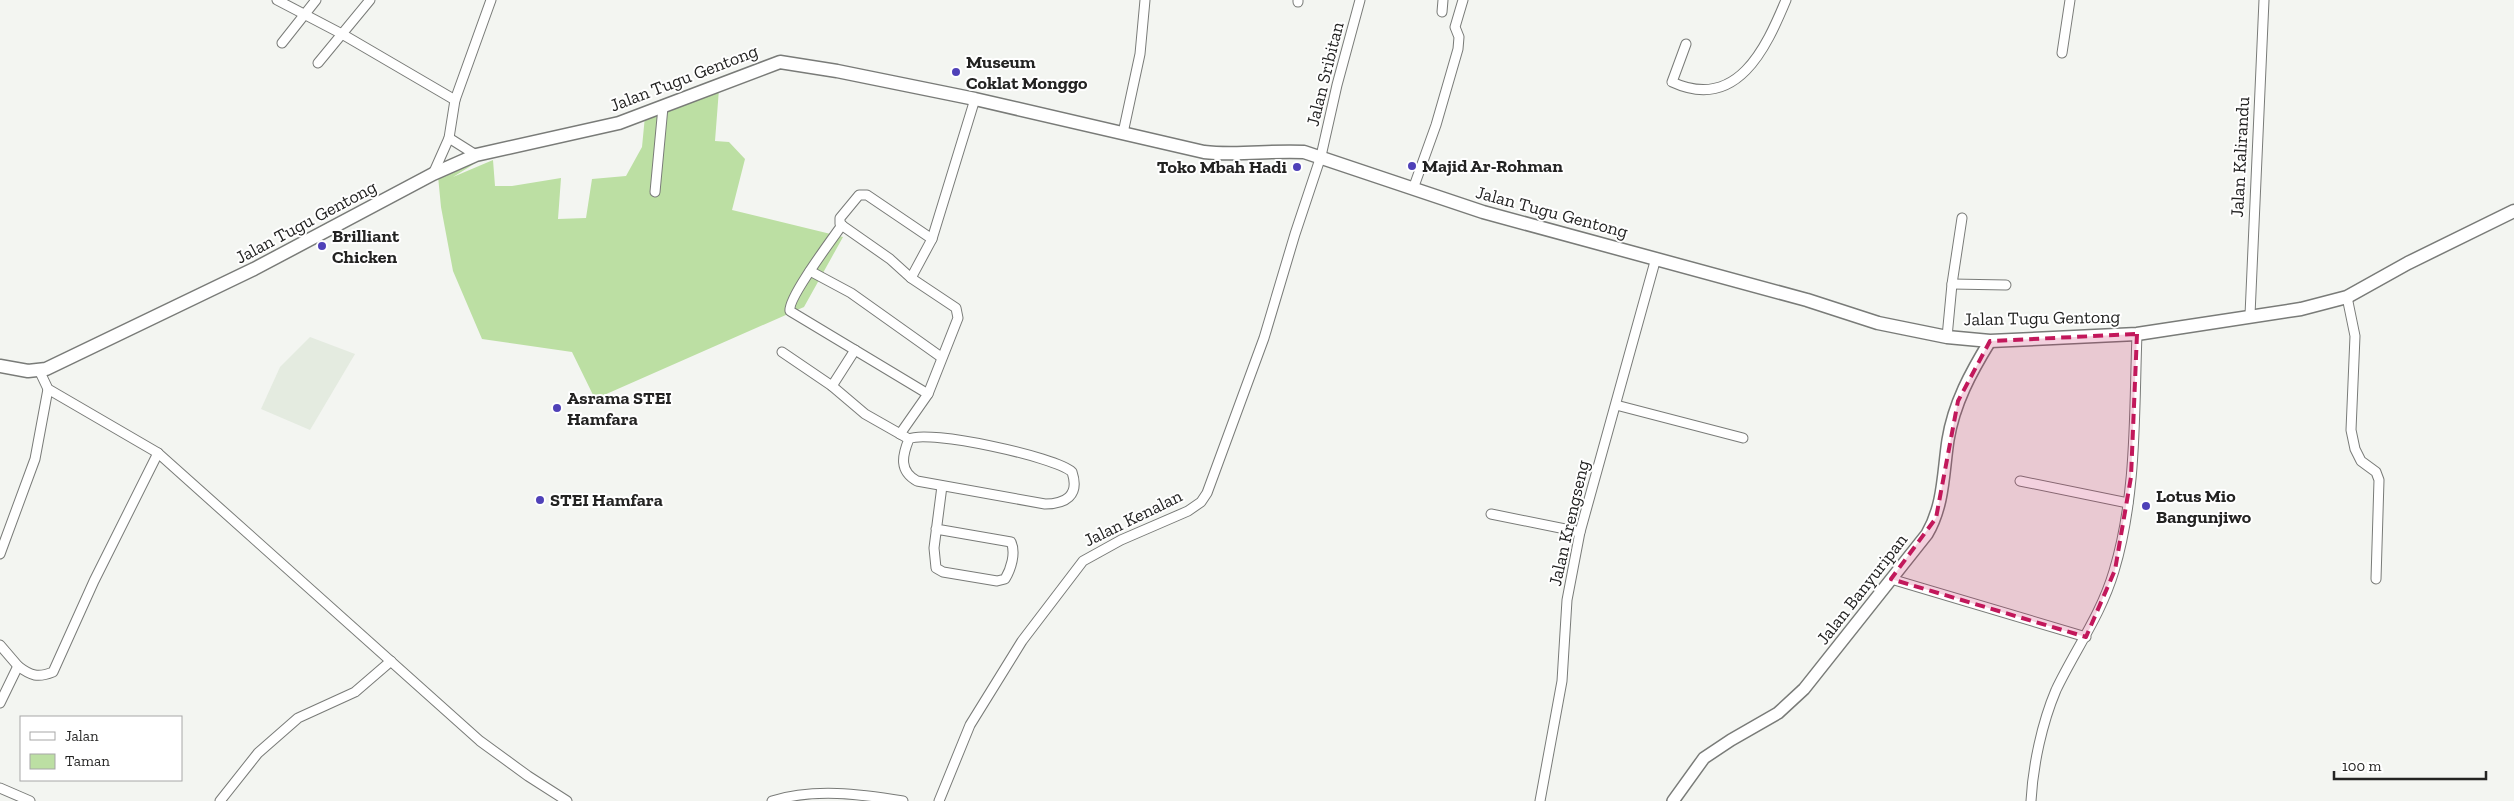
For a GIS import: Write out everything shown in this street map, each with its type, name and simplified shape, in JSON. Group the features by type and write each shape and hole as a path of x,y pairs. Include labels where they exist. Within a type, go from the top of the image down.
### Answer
{"main road":[{"name":"Jalan Tugu Gentong","path":"0,366 28,371 46,370 254,269 433,174 476,155 619,123 769,64 780,62 837,71 975,99 1204,152 1232,155 1287,151 1321,156 1483,212 1807,300 1878,323 1947,337 1990,341 2137,334 2250,315 2302,309 2347,297 2408,263 2514,211"}],"street":[{"path":"277,0 342,34 455,100"},
{"path":"282,43 316,0"},
{"path":"318,63 370,0"},
{"path":"433,174 450,138 455,100 491,0"},
{"path":"1123,133 1140,54 1145,0"},
{"name":"Jalan Sribitan","path":"1321,156 1337,85 1360,0"},
{"path":"1442,12 1443,0"},
{"path":"1413,189 1436,124 1458,49 1459,37 1455,27 1463,0"},
{"path":"1686,44 1672,82 1699,89 1713,88 1731,82 1750,68 1766,46 1786,0"},
{"path":"2062,53 2070,0"},
{"name":"Jalan Kalirandu","path":"2250,315 2264,0"},
{"path":"911,278 932,239 975,99"},
{"path":"655,192 662,107"},
{"path":"450,138 476,155"},
{"name":"Jalan Kenalan","path":"939,801 970,725 1022,641 1083,561 1121,540 1188,511 1201,502 1207,493 1256,364 1321,156"},
{"path":"782,352 832,386 865,414 904,437 936,436 1007,449 1060,464 1070,470 1074,478 1068,498 1061,504 1045,504 918,481 907,474 904,469 904,437 928,394 941,356 958,318 957,310 911,278 890,259 839,222 840,218 862,194 932,239"},
{"path":"1947,337 1952,284 1962,218"},
{"path":"842,225 790,304 790,312 928,394"},
{"name":"Jalan Krengseng","path":"1540,801 1562,681 1567,600 1580,532 1656,258"},
{"path":"810,271 851,293 941,356"},
{"path":"1952,284 2006,285"},
{"path":"2347,297 2355,336 2351,430 2355,449 2361,461 2376,472 2379,480 2376,579"},
{"path":"2031,801 2032,785 2043,732 2053,700 2101,608 2115,570 2128,503 2131,476 2137,334"},
{"name":"Jalan Banyuripan","path":"1673,801 1704,758 1778,713 1804,690 1936,518 1948,438 1958,401 1968,376 1990,341"},
{"path":"832,386 855,350"},
{"path":"39,370 48,389 158,453 480,741 528,776 567,801"},
{"path":"0,554 35,459 48,389"},
{"path":"1616,405 1743,438"},
{"path":"0,645 18,666 31,675 42,677 53,672 94,581 158,453"},
{"path":"2020,481 2128,503"},
{"path":"936,529 1010,542 1013,548 1012,558 1005,579 997,581 944,572 936,568 933,557 936,529 942,486"},
{"path":"1490,514 1580,532"},
{"path":"1891,579 2086,637"},
{"path":"220,801 258,752 298,718 355,692 391,661"},
{"path":"0,703 18,666"},
{"path":"0,788 30,801"},
{"path":"772,801 806,794 835,794 903,801"}],"highlighted area":[{"path":"2137,334 2131,477 2115,570 2086,637 1891,579 1936,518 1958,401 1990,341"}],"shaded area":[{"path":"310,337 355,354 310,430 261,409 280,367"}],"green space":[{"path":"719,89 715,141 729,142 745,159 732,210 843,237 804,307 595,399 572,352 482,339 453,271 441,207 438,176 482,159 453,177 493,160 495,186 512,186 561,178 558,219 586,218 592,179 626,176 642,147 645,116"}],"place":[{"name":"Museum Coklat Monggo","path":"956,72"},
{"name":"Majid Ar-Rohman","path":"1412,166"},
{"name":"Toko Mbah Hadi","path":"1297,167"},
{"name":"Brilliant Chicken","path":"322,246"},
{"name":"Asrama STEI Hamfara","path":"557,408"},
{"name":"STEI Hamfara","path":"540,500"},
{"name":"Lotus Mio Bangunjiwo","path":"2146,506"}]}
